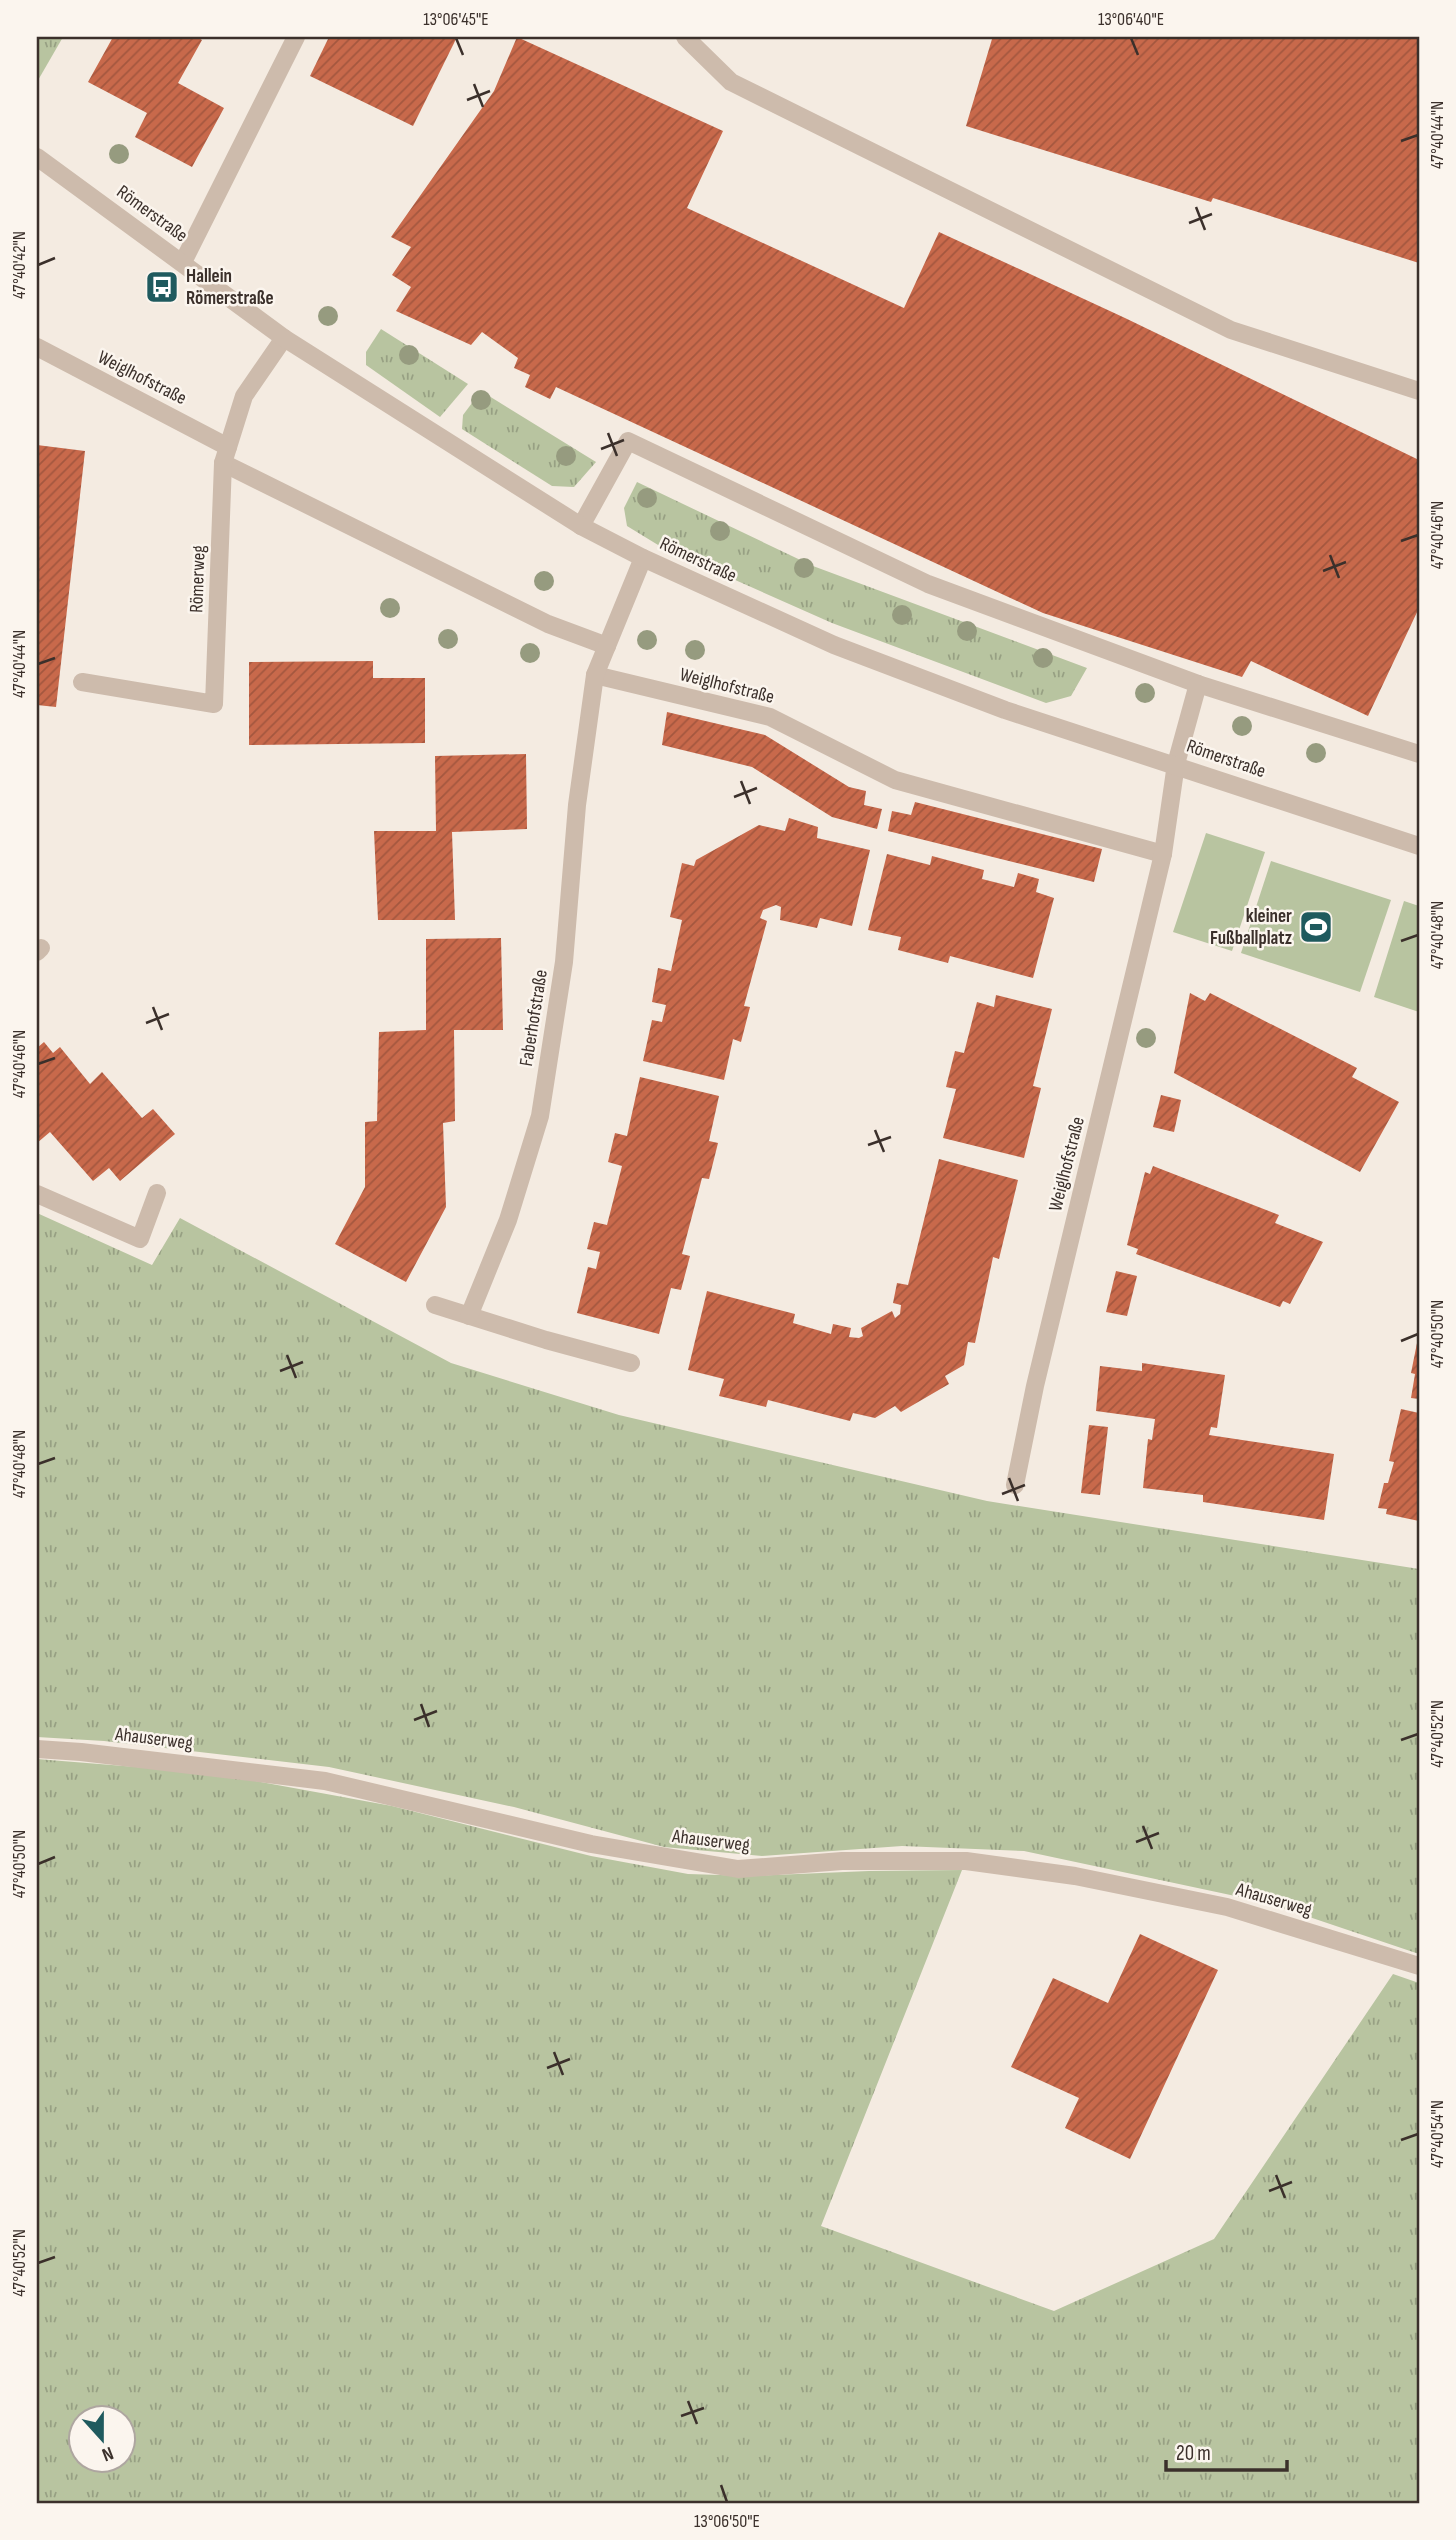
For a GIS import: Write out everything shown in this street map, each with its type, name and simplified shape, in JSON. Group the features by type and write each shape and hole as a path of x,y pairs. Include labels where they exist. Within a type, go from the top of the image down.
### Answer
{"street":[{"path":"183,262 296,37"},
{"path":"685,37 731,82 1231,330 1419,391"},
{"name":"Römerstraße","path":"37,157 285,338 581,526 643,558 834,645 1005,710 1419,845"},
{"name":"Römerweg","path":"82,682 214,704 226,455 244,396 285,338"},
{"name":"Weiglhofstraße","path":"37,347 226,455 548,624 607,646"},
{"path":"581,526 628,441 928,584 1198,684 1419,754"},
{"name":"Faberhofstraße","path":"470,1316 508,1220 540,1116 564,962 577,805 595,675 643,558"},
{"name":"Weiglhofstraße","path":"595,675 770,717 895,780 1163,854"},
{"name":"Weiglhofstraße","path":"1015,1485 1035,1386 1163,854 1176,764 1198,684"},
{"path":"37,1194 140,1239 157,1193"},
{"path":"435,1305 631,1363"},
{"name":"Ahauserweg","path":"37,1749 325,1781 591,1844 738,1869 842,1861 966,1861 1075,1875 1227,1907 1419,1966"}],"green space":[{"path":"37,37 63,37 37,82"},
{"path":"381,329 468,384 440,417 366,365 366,352"},
{"path":"481,391 596,462 574,487 552,486 462,429 463,415"},
{"path":"637,482 813,566 1087,668 1071,696 1046,703 832,623 663,548 627,526 624,508"},
{"path":"1206,833 1265,852 1232,951 1173,932"},
{"name":"kleiner Fußballplatz","path":"1271,861 1391,900 1360,992 1241,953"},
{"path":"1404,901 1419,906 1419,1012 1374,997"},
{"path":"37,1213 152,1265 180,1218 451,1363 619,1415 987,1501 1419,1569 1419,1954 1268,1903 1024,1851 902,1846 762,1856 664,1847 514,1807 329,1767 104,1741 37,1737"},
{"path":"37,1759 211,1773 392,1806 591,1856 688,1874 752,1876 962,1870 821,2226 1054,2311 1214,2239 1393,1974 1419,1983 1419,2503 37,2503"}],"building":[{"path":"113,37 197,37 202,40 178,83 224,108 192,167 135,137 147,113 88,82"},
{"path":"329,37 457,37 413,126 310,76"},
{"path":"517,37 723,131 687,208 904,308 939,232 1125,318 1419,460 1419,608 1368,716 1251,661 1242,677 1043,613 556,387 550,399 525,387 530,375 514,368 518,358 482,332 471,345 396,311 411,287 392,275 411,247 391,237 494,91"},
{"path":"986,37 1419,37 1419,263 1213,198 1211,202 966,126 992,39"},
{"path":"37,445 85,451 56,707 37,705"},
{"path":"373,661 373,678 425,678 425,743 249,745 249,662"},
{"path":"667,712 765,735 849,787 866,791 864,805 882,809 877,829 832,817 752,767 662,745"},
{"path":"526,754 527,829 452,832 455,920 378,920 374,831 436,831 435,756"},
{"path":"915,802 1102,849 1094,882 888,831 892,811 911,815"},
{"path":"789,818 818,827 817,838 870,850 852,926 820,918 817,928 780,920 781,907 776,905 763,910 760,918 767,921 744,1006 750,1007 741,1042 733,1039 724,1080 643,1061 652,1020 662,1022 666,1005 652,1002 658,968 671,971 682,920 670,917 682,863 694,866 696,860 759,825 785,831"},
{"path":"887,854 930,865 932,856 984,870 982,879 1014,887 1018,873 1039,879 1036,892 1054,898 1033,978 950,956 948,963 898,950 901,937 868,930"},
{"path":"501,938 503,1030 454,1030 455,1121 443,1123 446,1207 406,1282 335,1244 365,1187 365,1122 377,1121 379,1032 426,1030 426,939"},
{"path":"1190,993 1205,1001 1210,993 1357,1068 1352,1077 1399,1102 1360,1172 1174,1073"},
{"path":"996,995 1052,1009 1033,1086 1041,1088 1024,1158 943,1138 956,1089 946,1087 955,1051 964,1053 977,1002 994,1007"},
{"path":"44,1042 53,1053 60,1047 90,1084 102,1072 142,1118 153,1109 175,1134 120,1181 109,1168 93,1181 50,1132 37,1143 37,1048"},
{"path":"640,1077 719,1096 709,1141 718,1143 709,1179 702,1178 682,1254 690,1256 681,1290 671,1288 659,1334 577,1313 588,1267 596,1269 600,1252 587,1249 594,1222 607,1225 622,1166 608,1162 615,1133 627,1136"},
{"path":"1161,1095 1181,1100 1174,1132 1153,1127"},
{"path":"939,1159 1018,1180 999,1259 993,1257 975,1343 968,1342 964,1365 945,1376 949,1384 901,1412 895,1406 875,1418 853,1413 850,1421 768,1400 766,1407 719,1396 724,1379 688,1370 707,1291 795,1314 793,1323 831,1334 833,1324 851,1328 849,1337 863,1336 861,1328 892,1311 895,1318 900,1314 901,1305 893,1303 897,1283 908,1285"},
{"path":"1153,1166 1279,1215 1275,1223 1323,1242 1290,1304 1283,1301 1280,1307 1136,1254 1138,1249 1127,1245 1145,1172 1150,1174"},
{"path":"1116,1271 1137,1276 1127,1316 1106,1312"},
{"path":"1418,1338 1419,1399 1411,1398 1415,1374 1411,1373"},
{"path":"1142,1363 1225,1375 1217,1428 1211,1427 1209,1435 1334,1454 1324,1520 1203,1502 1203,1495 1143,1488 1148,1439 1152,1440 1155,1419 1096,1411 1100,1366 1142,1371"},
{"path":"1401,1409 1419,1413 1419,1521 1386,1514 1387,1509 1378,1508 1384,1483 1388,1483 1394,1462 1389,1461"},
{"path":"1089,1425 1108,1427 1100,1495 1081,1493"},
{"path":"1140,1934 1218,1970 1130,2159 1065,2128 1079,2098 1011,2067 1053,1978 1108,2003"}],"place":[{"name":"Hallein Römerstraße","path":"162,287"},
{"name":"kleiner Fußballplatz","path":"1316,927"}]}
